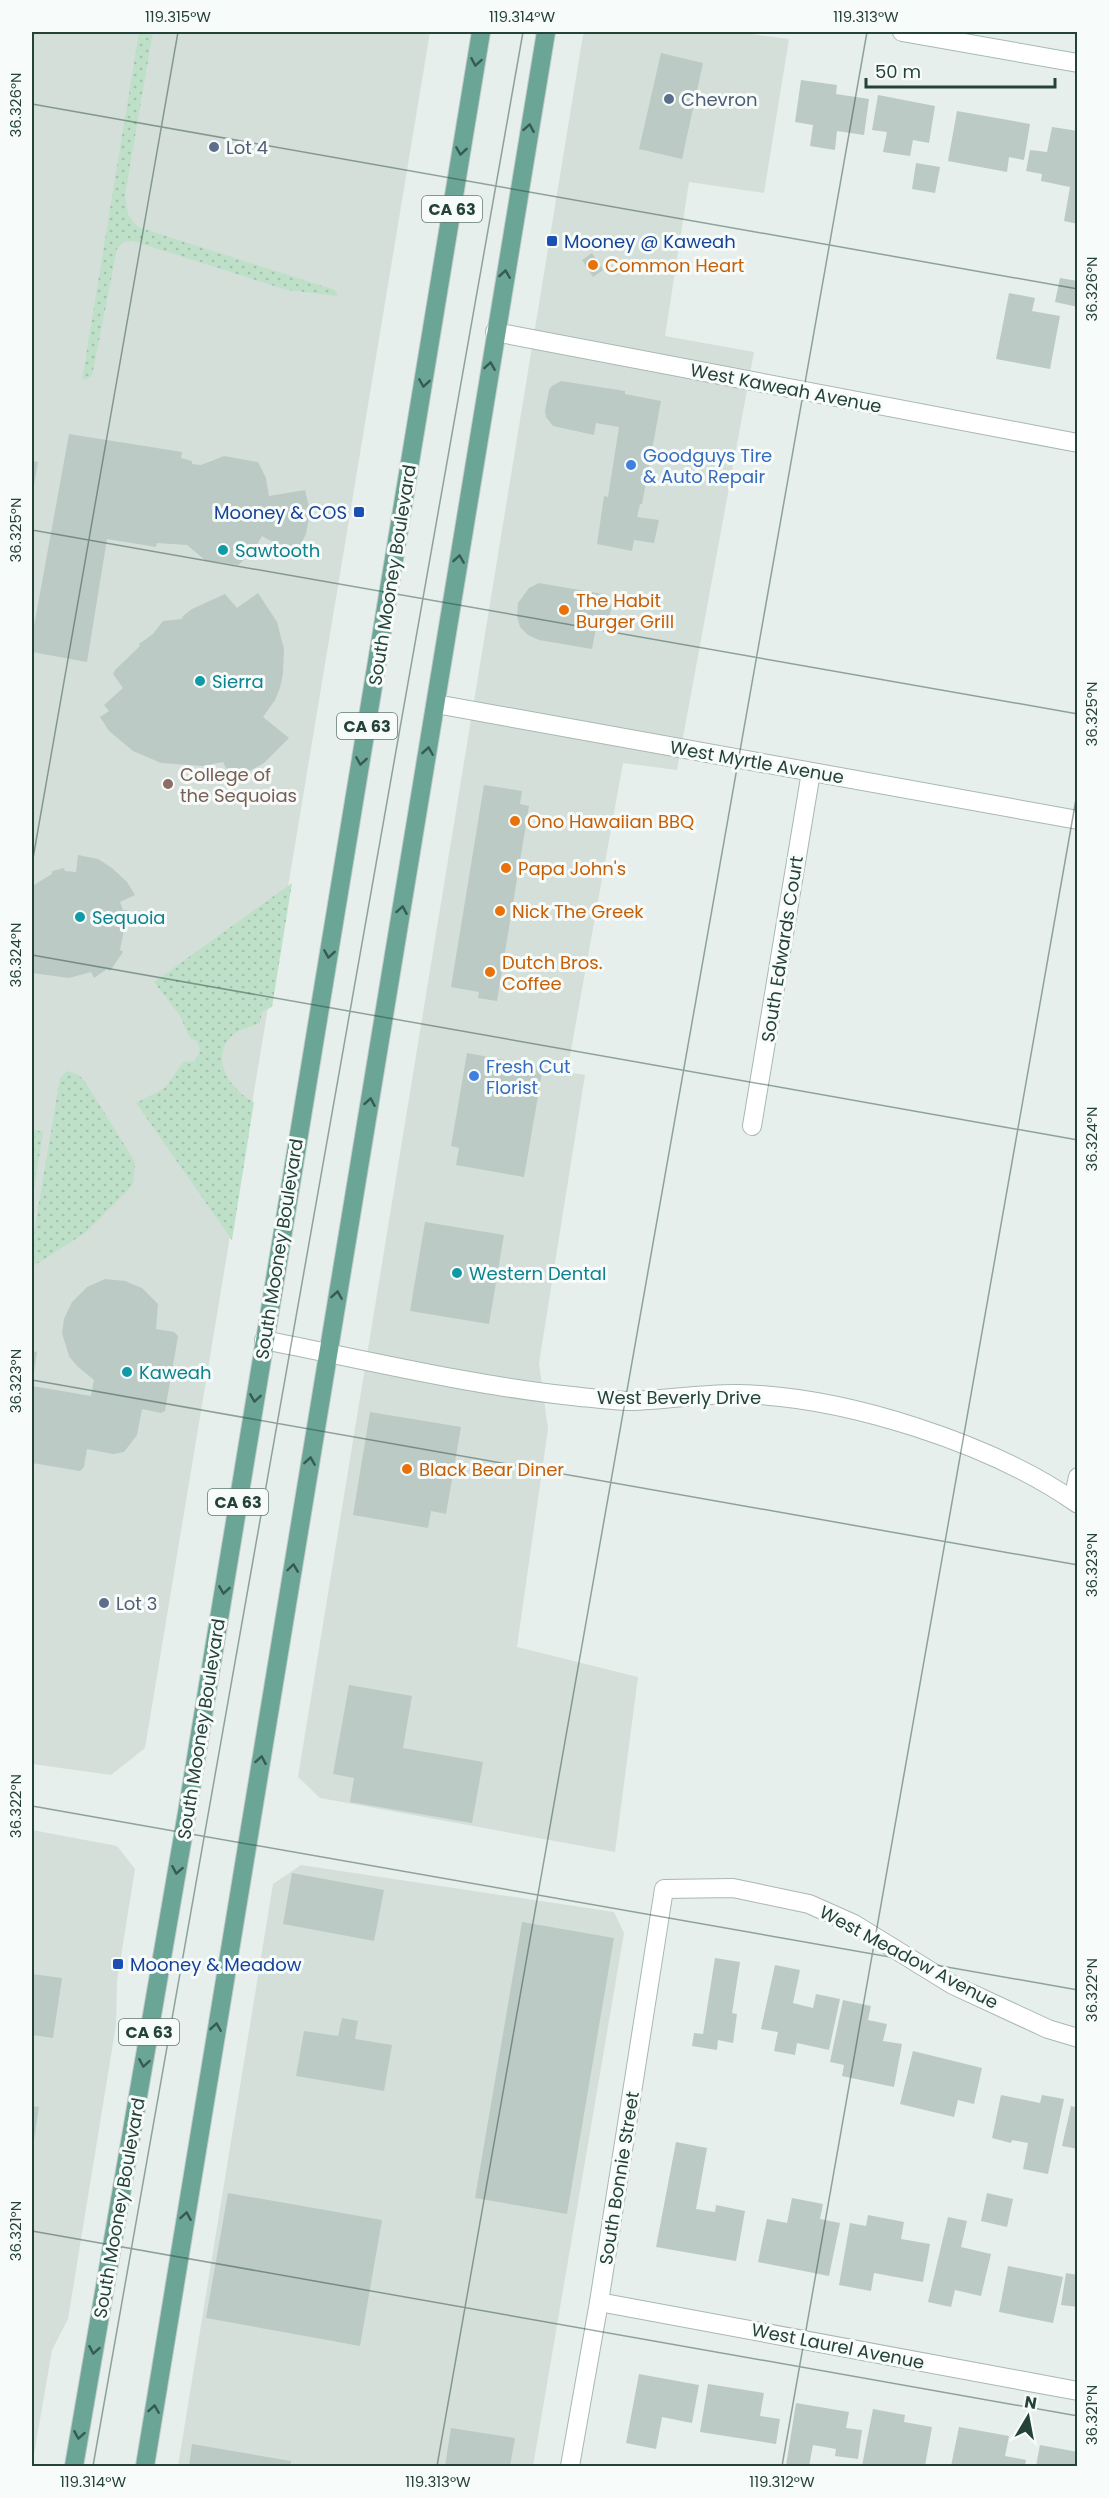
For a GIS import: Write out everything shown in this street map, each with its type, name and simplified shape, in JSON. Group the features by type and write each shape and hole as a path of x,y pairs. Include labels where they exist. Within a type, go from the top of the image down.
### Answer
{"main road":[{"name":"South Mooney Boulevard","path":"74,2466 187,1813 481,32"},
{"path":"145,2466 546,32"}],"street":[{"path":"902,32 1077,63"},
{"name":"West Kaweah Avenue","path":"495,332 1077,443"},
{"name":"West Myrtle Avenue","path":"436,704 1077,820"},
{"name":"South Edwards Court","path":"752,1126 811,772"},
{"name":"West Beverly Drive","path":"264,1340 491,1384 571,1396 629,1401 739,1394 800,1400 893,1420 999,1458 1075,1502"},
{"path":"1075,1502 1077,1477"},
{"name":"West Meadow Avenue","path":"664,1889 733,1888 810,1904 854,1924 953,1985 1048,2029 1077,2038"},
{"name":"South Bonnie Street","path":"570,2466 599,2302 664,1889"},
{"name":"West Laurel Avenue","path":"599,2302 1077,2391"}],"shaded area":[{"name":"College of the Sequoias","path":"32,32 430,32 145,1748 111,1775 32,1764"},
{"path":"586,32 736,32 789,39 764,193 689,182 665,336 754,352 677,770 623,763 567,1072 585,1075 539,1363 548,1429 517,1647 638,1677 615,1852 320,1798 298,1777 583,35"},
{"path":"32,1830 117,1846 135,1869 117,1981 116,2025 68,2319 52,2350 32,2466"},
{"path":"301,1865 614,1912 624,1933 533,2466 178,2466 273,1884"}],"green space":[{"path":"139,32 153,32 125,195 128,215 138,227 335,290 338,294 337,296 287,290 133,241 123,242 117,249 92,376 85,380 82,378"},
{"path":"292,883 272,1007 262,1012 260,1023 237,1032 223,1050 224,1070 229,1080 236,1089 254,1102 232,1240 136,1103 165,1088 183,1062 195,1061 200,1051 197,1041 190,1038 180,1016 154,982"},
{"path":"67,1071 77,1074 84,1080 135,1162 133,1184 85,1233 32,1267 32,1244 60,1078"},
{"path":"32,1129 43,1132 32,1203"}],"building":[{"path":"661,53 703,63 682,159 639,149"},
{"path":"801,80 837,85 836,94 869,99 864,135 837,131 835,150 810,146 813,125 795,122"},
{"path":"878,95 935,106 929,143 913,140 910,156 883,152 887,132 872,130"},
{"path":"957,111 1030,124 1024,160 1009,157 1007,172 948,161"},
{"path":"1052,127 1078,131 1078,224 1064,221 1070,187 1041,181 1042,174 1026,171 1030,150 1047,152"},
{"path":"916,163 940,167 935,193 912,189"},
{"name":"Common Heart","path":"592,253 603,270 593,277 582,260"},
{"path":"1060,278 1078,281 1078,307 1055,302"},
{"path":"1009,293 1035,298 1032,311 1060,316 1050,369 996,359"},
{"name":"Goodguys Tire & Auto Repair","path":"561,381 625,391 625,394 661,401 642,504 640,504 637,517 659,520 654,543 634,540 632,551 597,544 604,496 608,497 619,427 596,423 594,435 553,426 546,417 545,411 549,390"},
{"name":"Sawtooth","path":"69,434 182,452 181,458 192,461 192,464 201,465 224,456 258,462 266,478 269,496 305,490 310,511 306,534 295,555 262,536 252,553 238,565 205,560 187,545 157,543 156,547 107,539 87,662 32,652 32,637"},
{"path":"32,461 38,462 33,491 32,491"},
{"name":"The Habit Burger Grill","path":"539,583 603,594 601,601 612,603 607,630 596,628 592,649 539,640 528,635 520,627 517,616 518,603 529,588"},
{"name":"Sierra","path":"258,593 277,622 284,649 280,688 263,717 289,738 264,763 242,775 231,778 223,762 203,766 161,763 133,751 109,731 100,717 109,711 104,705 123,688 113,674 163,621 182,619 192,609 225,594 237,608"},
{"path":"484,785 522,791 520,804 529,806 497,1001 478,998 479,992 451,987"},
{"name":"Sequoia","path":"78,855 98,859 112,868 127,882 135,895 120,902 123,910 127,910 129,923 125,924 120,950 123,952 110,971 107,969 94,978 91,972 69,978 32,973 34,905 32,886 52,874 52,871 64,868 65,871 76,872"},
{"path":"467,1053 543,1067 524,1177 456,1165 459,1148 451,1146"},
{"name":"Western Dental","path":"425,1222 504,1235 489,1324 410,1311"},
{"name":"Kaweah","path":"105,1279 125,1281 142,1288 158,1304 156,1329 174,1332 178,1336 165,1411 161,1413 142,1409 137,1435 124,1452 113,1454 87,1449 84,1467 80,1471 32,1463 32,1386 91,1396 94,1380 69,1356 62,1333 64,1319 72,1302 87,1287"},
{"path":"32,1351 37,1352 33,1379 32,1379"},
{"name":"Black Bear Diner","path":"370,1412 461,1427 446,1514 431,1511 428,1528 353,1515"},
{"path":"349,1685 412,1696 403,1748 483,1762 472,1823 350,1802 354,1778 333,1774"},
{"path":"292,1873 384,1890 374,1941 283,1924"},
{"path":"522,1922 614,1938 567,2214 475,2198"},
{"path":"715,1958 740,1962 732,2013 737,2014 733,2043 718,2040 717,2050 692,2046 694,2033 703,2034"},
{"path":"775,1965 800,1970 793,2003 813,2008 816,1994 840,1999 829,2050 797,2043 795,2055 774,2051 778,2032 761,2029"},
{"path":"32,1974 62,1978 53,2038 32,2035"},
{"path":"843,2000 871,2006 868,2020 887,2024 883,2041 902,2044 894,2087 842,2076 844,2065 830,2062"},
{"path":"342,2018 358,2021 355,2039 392,2045 384,2091 296,2076 304,2031 338,2036"},
{"path":"913,2051 982,2068 974,2104 958,2100 954,2117 900,2104"},
{"path":"1001,2095 1040,2103 1042,2095 1064,2099 1048,2174 1023,2169 1028,2143 1012,2140 1011,2143 992,2138"},
{"path":"32,2106 39,2107 33,2147 32,2147"},
{"path":"1071,2106 1078,2108 1078,2149 1062,2146"},
{"path":"676,2142 707,2148 696,2209 715,2212 716,2205 745,2211 736,2261 656,2247"},
{"path":"228,2193 382,2220 360,2346 206,2318"},
{"path":"987,2193 1013,2199 1007,2227 981,2221"},
{"path":"792,2198 823,2204 820,2219 840,2223 829,2276 758,2262 767,2219 787,2223"},
{"path":"868,2215 904,2222 901,2239 930,2244 923,2282 874,2273 871,2291 839,2285 850,2223 866,2226"},
{"path":"948,2217 967,2221 961,2247 991,2254 981,2296 955,2290 951,2307 928,2302"},
{"path":"1008,2266 1063,2277 1053,2323 999,2312"},
{"path":"1066,2273 1078,2275 1078,2307 1061,2305"},
{"path":"639,2374 699,2385 692,2423 662,2417 656,2449 626,2443"},
{"path":"708,2384 764,2393 760,2416 780,2419 776,2444 700,2432"},
{"path":"796,2403 849,2412 846,2428 862,2430 858,2459 835,2456 836,2449 813,2445 809,2466 786,2466"},
{"path":"873,2409 905,2415 904,2422 932,2427 925,2466 862,2466"},
{"path":"959,2427 1009,2436 1005,2456 1026,2460 1025,2466 951,2466"},
{"path":"451,2428 515,2438 510,2466 445,2466"},
{"path":"192,2444 291,2461 290,2466 189,2466"},
{"path":"1040,2445 1078,2452 1078,2466 1036,2466"}],"place":[{"name":"Chevron","path":"669,99"},
{"name":"Lot 4","path":"214,147"},
{"name":"Mooney @ Kaweah","path":"552,241"},
{"name":"Common Heart","path":"593,265"},
{"name":"Goodguys Tire & Auto Repair","path":"631,465"},
{"name":"Mooney & COS","path":"359,512"},
{"name":"Sawtooth","path":"223,550"},
{"name":"The Habit Burger Grill","path":"564,610"},
{"name":"Sierra","path":"200,681"},
{"name":"College of the Sequoias","path":"168,784"},
{"name":"Ono Hawaiian BBQ","path":"515,821"},
{"name":"Papa John's","path":"506,868"},
{"name":"Nick The Greek","path":"500,911"},
{"name":"Sequoia","path":"80,917"},
{"name":"Dutch Bros. Coffee","path":"490,972"},
{"name":"Fresh Cut Florist","path":"474,1076"},
{"name":"Western Dental","path":"457,1273"},
{"name":"Kaweah","path":"127,1372"},
{"name":"Black Bear Diner","path":"407,1469"},
{"name":"Lot 3","path":"104,1603"},
{"name":"Mooney & Meadow","path":"118,1964"}]}
